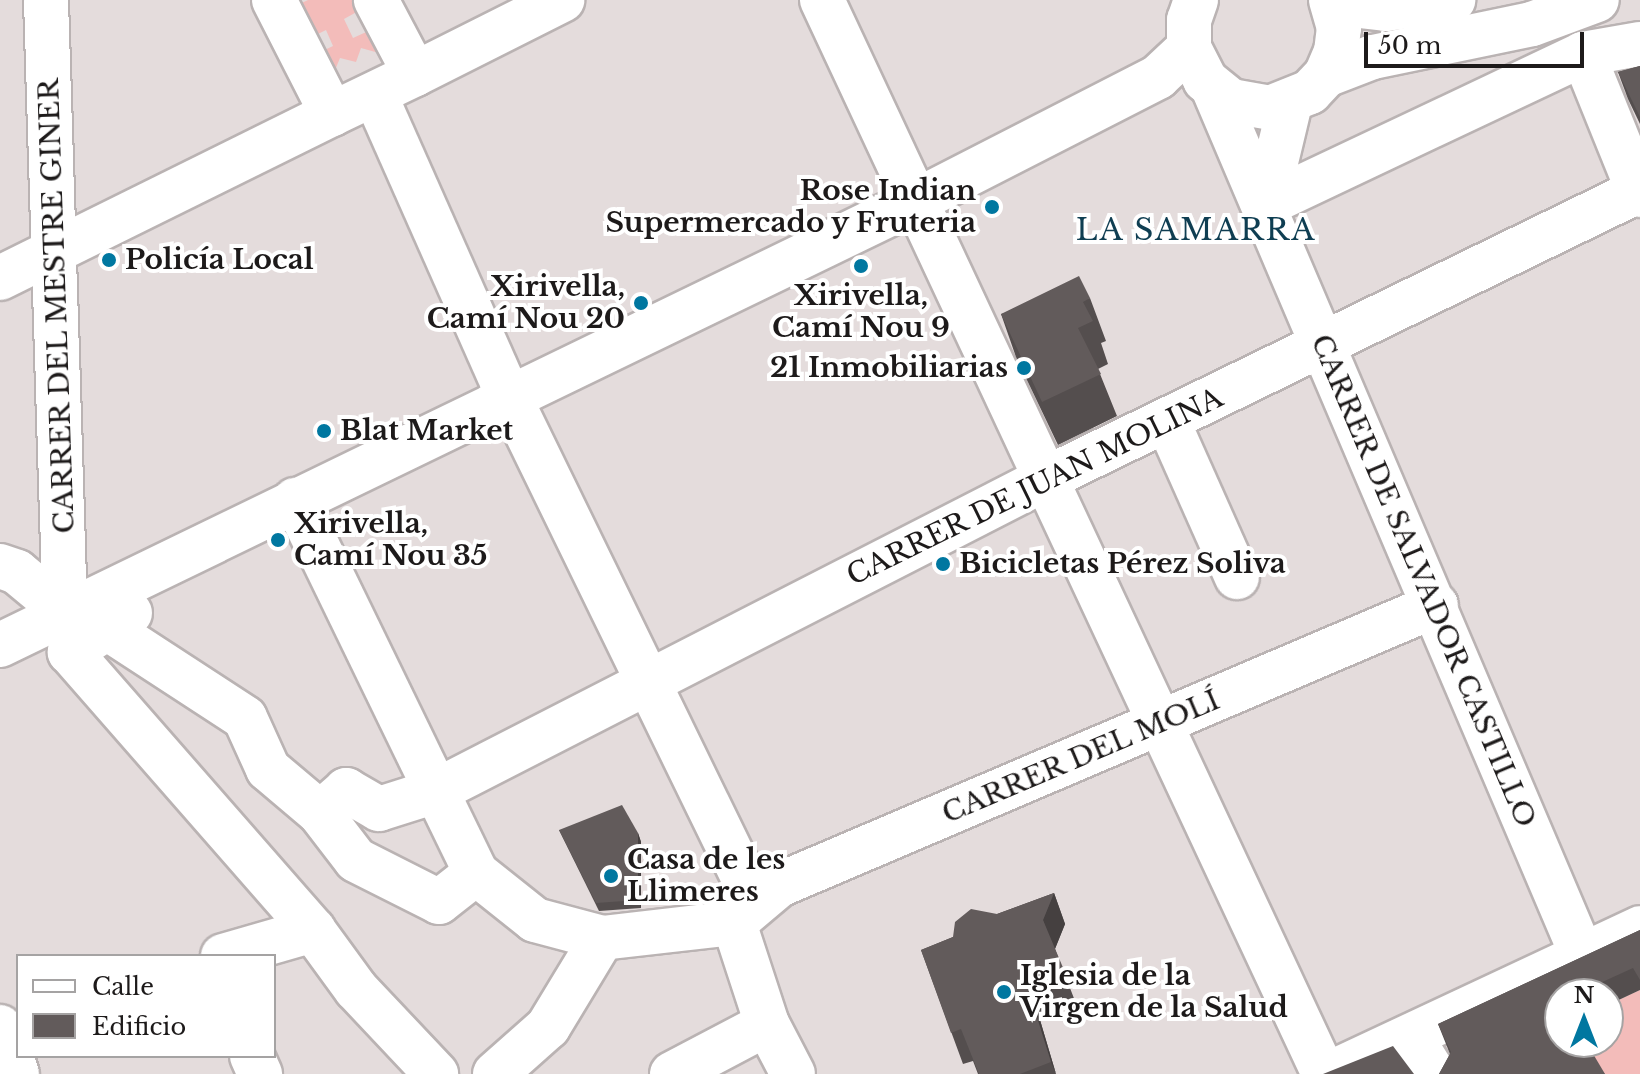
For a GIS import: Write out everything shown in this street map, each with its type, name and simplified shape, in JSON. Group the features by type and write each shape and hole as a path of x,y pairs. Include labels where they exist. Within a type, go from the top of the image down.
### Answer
{"main road":[{"name":"CARRER DEL MESTRE GINER","path":"46,0 57,250 80,630"},
{"path":"274,0 332,114"},
{"path":"376,0 415,74"},
{"path":"0,278 562,0"},
{"path":"822,0 914,202 1326,1074 1640,928"},
{"path":"1326,75 1338,40 1332,2 1386,9 1453,0"},
{"path":"0,645 80,630 241,527 914,202 1189,45 1250,107 1290,103 1326,75 1373,57 1532,24 1597,0"},
{"path":"1266,204 1583,54 1640,44"},
{"name":"CARRER DE SALVADOR CASTILLO","path":"1189,45 1266,204 1321,345 1436,605 1583,957"},
{"path":"1583,54 1639,193"},
{"path":"375,95 511,399 744,879 734,923 767,1024 793,1074"},
{"path":"1266,204 1290,103"},
{"name":"CARRER DE JUAN MOLINA","path":"320,813 346,790 379,809 436,791 1045,479 1639,193"},
{"path":"1167,420 1237,577"},
{"path":"295,500 476,873 535,920 602,938 734,923"},
{"path":"0,566 17,572 80,630 356,989 436,1074"},
{"name":"CARRER DEL MOLÍ","path":"734,923 779,885 1436,605"},
{"path":"80,630 245,718 268,769 320,813 356,860 439,902 476,873"},
{"path":"230,954 313,930"},
{"path":"495,1074 548,1027 602,938"},
{"path":"672,1074 767,1024"},
{"path":"0,1027 17,1074"},
{"path":"1411,1037 1434,1074"}],"shaded area":[{"path":"308,0 357,0 362,9 344,19 353,38 375,28 382,44 379,53 361,48 356,62 340,58 333,75 312,56 333,46 326,30 304,41 289,9"},
{"path":"1640,990 1640,1074 1600,1074 1591,1058 1624,1058 1624,998"}],"building":[{"path":"1640,66 1640,117 1618,72"},
{"path":"1079,276 1090,298 1083,302 1093,321 1078,328 1101,374 1042,402 1001,314"},
{"name":"Casa de les Llimeres","path":"622,805 638,833 638,900 596,903 559,830"},
{"name":"Iglesia de la Virgen de la Salud","path":"1054,893 1043,920 1064,970 1045,971 1046,984 1028,989 1051,1062 1020,1074 979,1074 961,1029 951,1033 921,950 953,937 955,922 971,909 997,914"},
{"path":"1640,930 1640,980 1633,968 1611,978 1544,978 1544,1058 1596,1058 1605,1074 1439,1074 1451,1052 1438,1024"},
{"path":"1393,1046 1414,1074 1323,1074"}],"place":[{"name":"Rose Indian Supermercado y Fruteria","path":"992,207"},
{"name":"Policía Local","path":"109,260"},
{"name":"Xirivella, Camí Nou 9","path":"861,266"},
{"name":"Xirivella, Camí Nou 20","path":"641,303"},
{"name":"21 Inmobiliarias","path":"1024,368"},
{"name":"Blat Market","path":"324,431"},
{"name":"Xirivella, Camí Nou 35","path":"278,540"},
{"name":"Bicicletas Pérez Soliva","path":"943,564"},
{"name":"Casa de les Llimeres","path":"611,876"},
{"name":"Iglesia de la Virgen de la Salud","path":"1004,992"}],"district":[{"name":"LA SAMARRA","path":"1196,230"}]}
